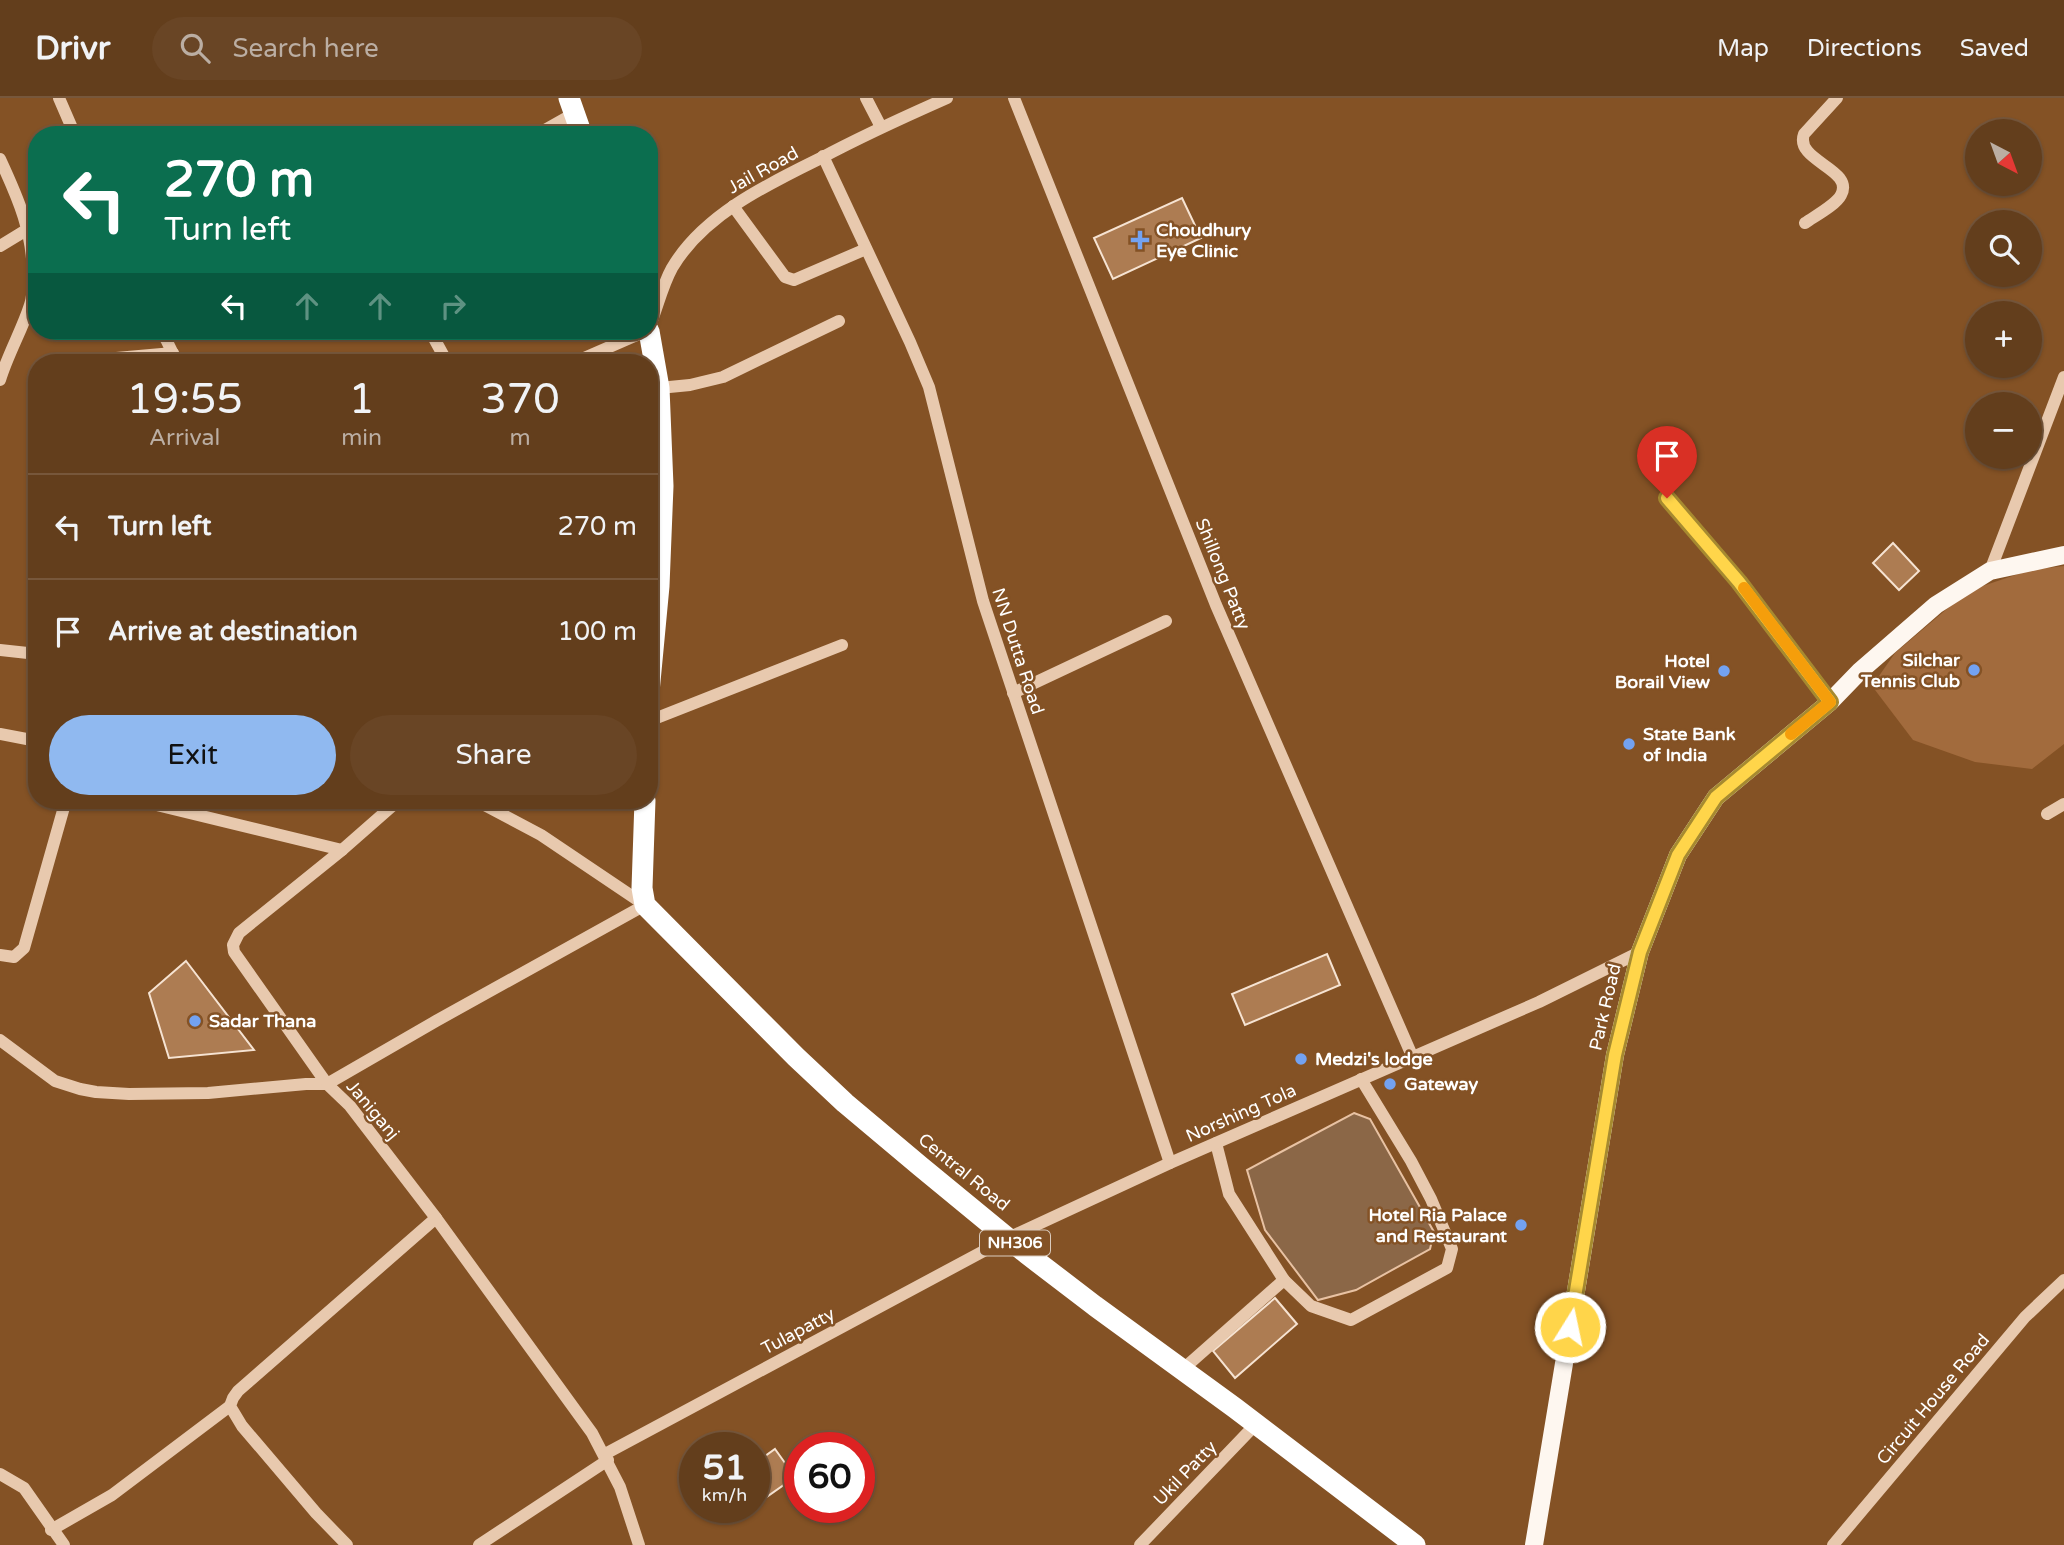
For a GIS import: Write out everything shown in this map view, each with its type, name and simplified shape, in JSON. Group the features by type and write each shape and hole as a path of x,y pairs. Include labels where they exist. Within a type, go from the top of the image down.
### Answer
{"highway":[{"path":"572,106 579,126"},
{"path":"658,383 663,486 658,544"},
{"path":"645,809 642,888 645,905"},
{"name":"Central Road","path":"645,905 729,992 845,1103 920,1167 1095,1306 1415,1545"}],"main road":[{"name":"Park Road","path":"1534,1545 1615,1055 1640,952 1678,855 1716,797 1830,702 1860,671 1937,606 1990,570 2064,555"}],"street":[{"path":"59,98 71,126"},
{"path":"866,98 881,127"},
{"name":"Jail Road","path":"658,305 672,269 700,233 733,206 823,156 947,98"},
{"name":"Shillong Patty","path":"1014,98 1216,605 1413,1058"},
{"path":"1805,223 1841,195 1843,186 1840,178 1809,153 1801,140 1838,98"},
{"path":"547,126 572,106"},
{"name":"NN Dutta Road","path":"823,156 929,387 970,554 1013,693 1170,1163"},
{"path":"0,159 16,193 28,229 0,246"},
{"path":"733,206 785,277 794,280 866,249"},
{"path":"0,380 28,310"},
{"path":"659,388 690,385 723,377 839,321"},
{"path":"593,354 625,340"},
{"path":"1990,570 2064,377"},
{"path":"1667,498 1739,582 1830,702"},
{"path":"1013,693 1166,621"},
{"path":"658,717 842,645"},
{"path":"0,650 28,653"},
{"path":"0,734 28,739"},
{"path":"2047,814 2064,804"},
{"path":"0,955 14,957 24,948 63,809"},
{"path":"173,809 342,850"},
{"path":"327,1084 236,957 233,945 239,933 389,809"},
{"path":"492,809 541,835 645,905"},
{"name":"Janiganj","path":"639,1545 621,1486 592,1433 351,1106 327,1084 645,905"},
{"name":"Norshing Tola","path":"1009,1238 1170,1163 1539,1002 1640,952"},
{"path":"0,1040 55,1081 96,1092 208,1093 327,1084"},
{"path":"1216,1143 1229,1195 1284,1280 1311,1306 1351,1321 1447,1268 1452,1249 1431,1199 1361,1079"},
{"path":"51,1530 112,1495 230,1406 239,1391 436,1219"},
{"name":"Tulapatty","path":"479,1545 606,1457 1009,1238"},
{"path":"1182,1370 1284,1280"},
{"name":"Circuit House Road","path":"1833,1545 2025,1317 2064,1280"},
{"path":"230,1406 242,1426 347,1545"},
{"name":"Ukil Patty","path":"1140,1545 1256,1424"},
{"path":"0,1474 24,1488 64,1545"}],"shaded area":[{"name":"Silchar Tennis Club","path":"2064,566 2064,744 2032,769 1975,762 1913,740 1872,686 1895,653 1968,591 2030,570"},
{"path":"1354,1113 1370,1119 1434,1232 1430,1249 1356,1290 1318,1300 1265,1230 1247,1170"}],"building":[{"path":"1182,198 1201,238 1113,279 1094,238"},
{"path":"1893,543 1919,571 1899,590 1873,563"},
{"path":"1327,954 1340,985 1245,1025 1232,994"},
{"name":"Sadar Thana","path":"186,961 254,1050 169,1058 149,993"},
{"path":"1275,1298 1297,1324 1235,1378 1213,1351"},
{"path":"775,1449 784,1462 784,1485 770,1495 770,1453"}],"slow traffic":[{"path":"1744,588 1830,702 1791,734"}],"place":[{"name":"Choudhury Eye Clinic","path":"1140,240"},
{"name":"Silchar Tennis Club","path":"1974,670"},
{"name":"Hotel Borail View","path":"1724,671"},
{"name":"State Bank of India","path":"1629,744"},
{"name":"Sadar Thana","path":"195,1021"},
{"name":"Medzi's lodge","path":"1301,1059"},
{"name":"Gateway","path":"1390,1084"},
{"name":"Hotel Ria Palace and Restaurant","path":"1521,1225"}],"route":[{"path":"1570,1327 1615,1055 1640,952 1678,855 1716,797 1830,702 1720,558 1667,498"}]}
